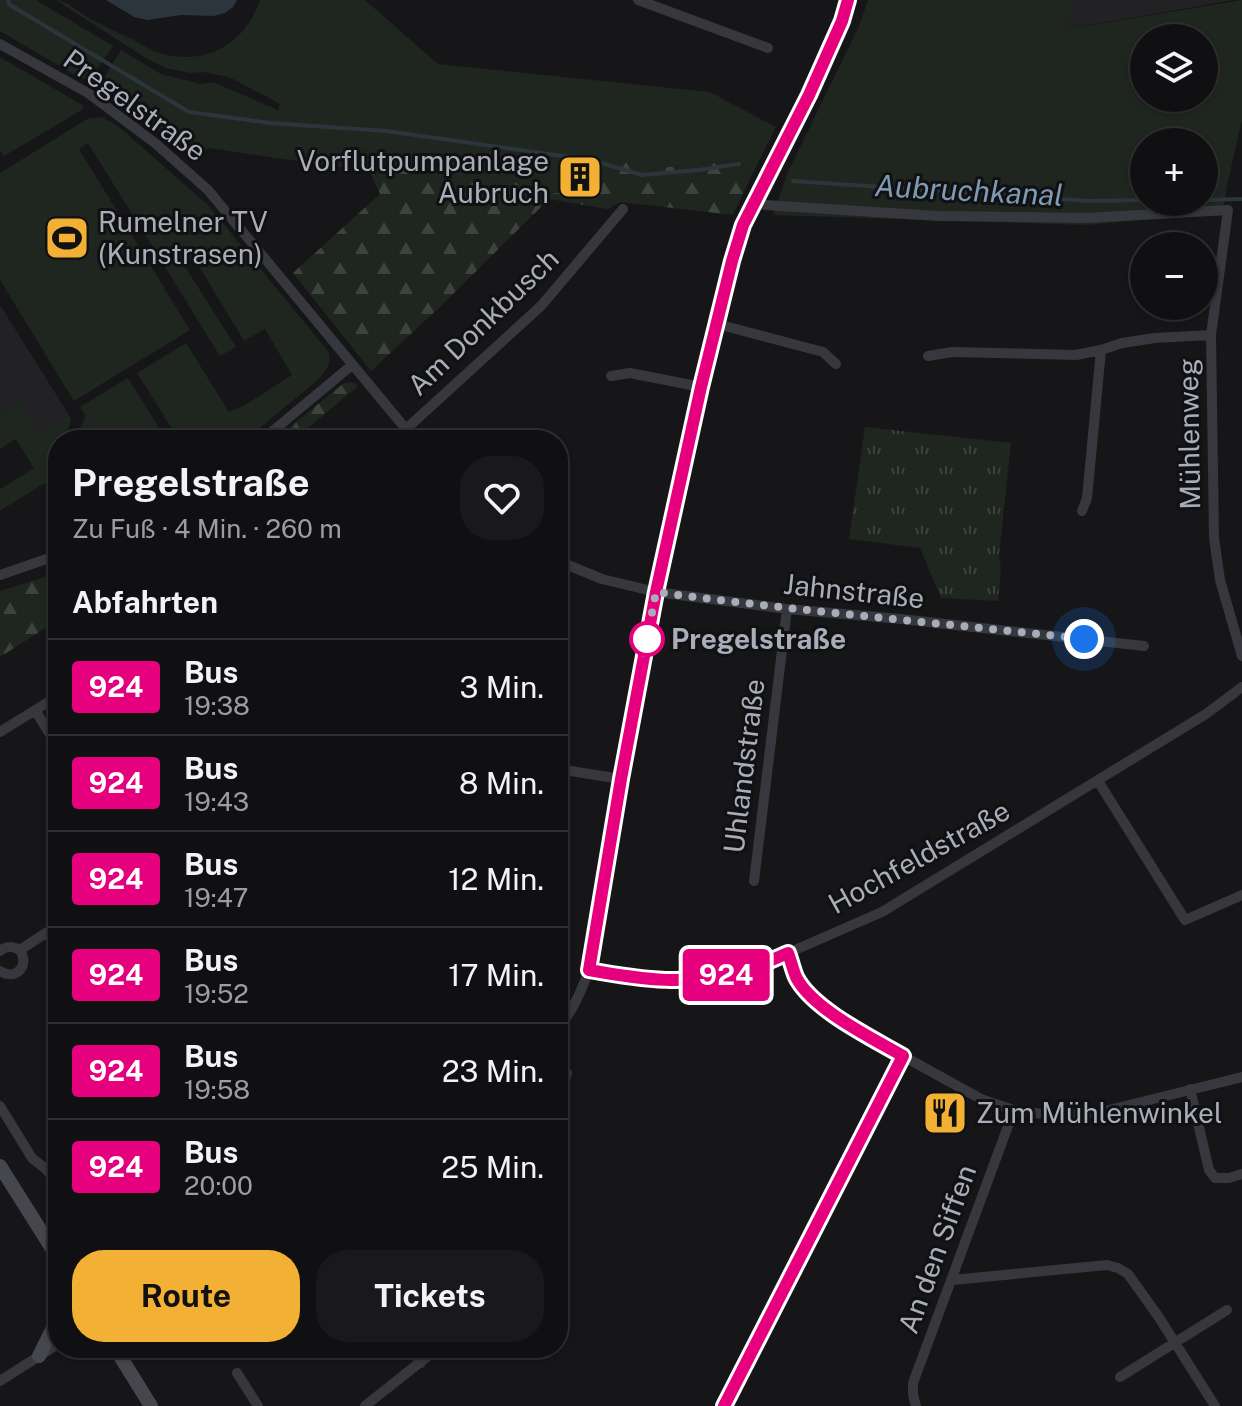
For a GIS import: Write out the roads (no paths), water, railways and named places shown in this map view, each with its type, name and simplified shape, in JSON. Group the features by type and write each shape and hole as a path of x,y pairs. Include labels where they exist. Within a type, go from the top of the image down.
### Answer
{"main road":[{"path":"0,1166 48,1242"},
{"path":"39,1356 48,1338"},
{"path":"121,1358 151,1406"}],"street":[{"path":"568,1016 589,970 656,592 701,387 743,225 809,95 842,21 848,0"},
{"path":"643,1 768,48"},
{"name":"Pregelstraße","path":"0,44 88,93 155,143 208,190 406,430"},
{"name":"Mühlenweg","path":"756,201 765,205 938,216 1086,218 1228,210 1211,335 1214,538 1220,580 1242,656"},
{"name":"Am Donkbusch","path":"406,430 541,306 623,209"},
{"path":"717,324 823,352 836,364"},
{"path":"928,356 952,352 1076,355 1155,338 1211,335"},
{"path":"1082,511 1087,498 1101,350"},
{"path":"274,430 352,365"},
{"path":"611,376 630,373 701,387"},
{"path":"0,575 48,558"},
{"path":"568,565 602,579 656,592"},
{"name":"Jahnstraße","path":"656,592 787,609 1144,646"},
{"name":"Uhlandstraße","path":"754,881 787,609"},
{"name":"Hochfeldstraße","path":"589,970 683,982 746,970 788,953 882,912 1206,714 1242,687"},
{"path":"0,732 48,702"},
{"path":"35,710 48,731"},
{"path":"568,771 621,779"},
{"path":"1098,781 1185,920 1242,895"},
{"path":"20,950 47,932"},
{"path":"0,949 14,946 24,956 21,970 14,975 0,971"},
{"path":"788,953 796,978 811,998 831,1013 981,1099 1014,1110 1057,1116 1105,1111 1242,1077"},
{"path":"724,1406 903,1056"},
{"path":"1190,1089 1209,1170 1215,1178 1242,1174"},
{"path":"0,1106 32,1158 48,1166"},
{"name":"An den Siffen","path":"916,1406 913,1383 1014,1110"},
{"path":"952,1280 1107,1265 1118,1268 1128,1274 1215,1406"},
{"path":"1120,1377 1227,1310"},
{"path":"0,1381 48,1350"},
{"path":"417,1358 421,1363"},
{"path":"365,1406 427,1358"},
{"path":"237,1373 258,1406"}],"waterway":[{"name":"Aubruchkanal","path":"8,0 10,5 189,112 270,123 386,131 577,158 578,169"},
{"name":"Aubruchkanal","path":"583,170 587,159 642,175 739,164"},
{"name":"Aubruchkanal","path":"793,181 1088,201 1130,200"},
{"name":"Aubruchkanal","path":"1218,200 1242,199"}],"place":[{"name":"Vorflutpumpanlage Aubruch","path":"580,177"},
{"name":"Rumelner TV (Kunstrasen)","path":"67,238"},
{"name":"Pregelstraße","path":"647,639"},
{"name":"Zum Mühlenwinkel","path":"945,1113"}]}
